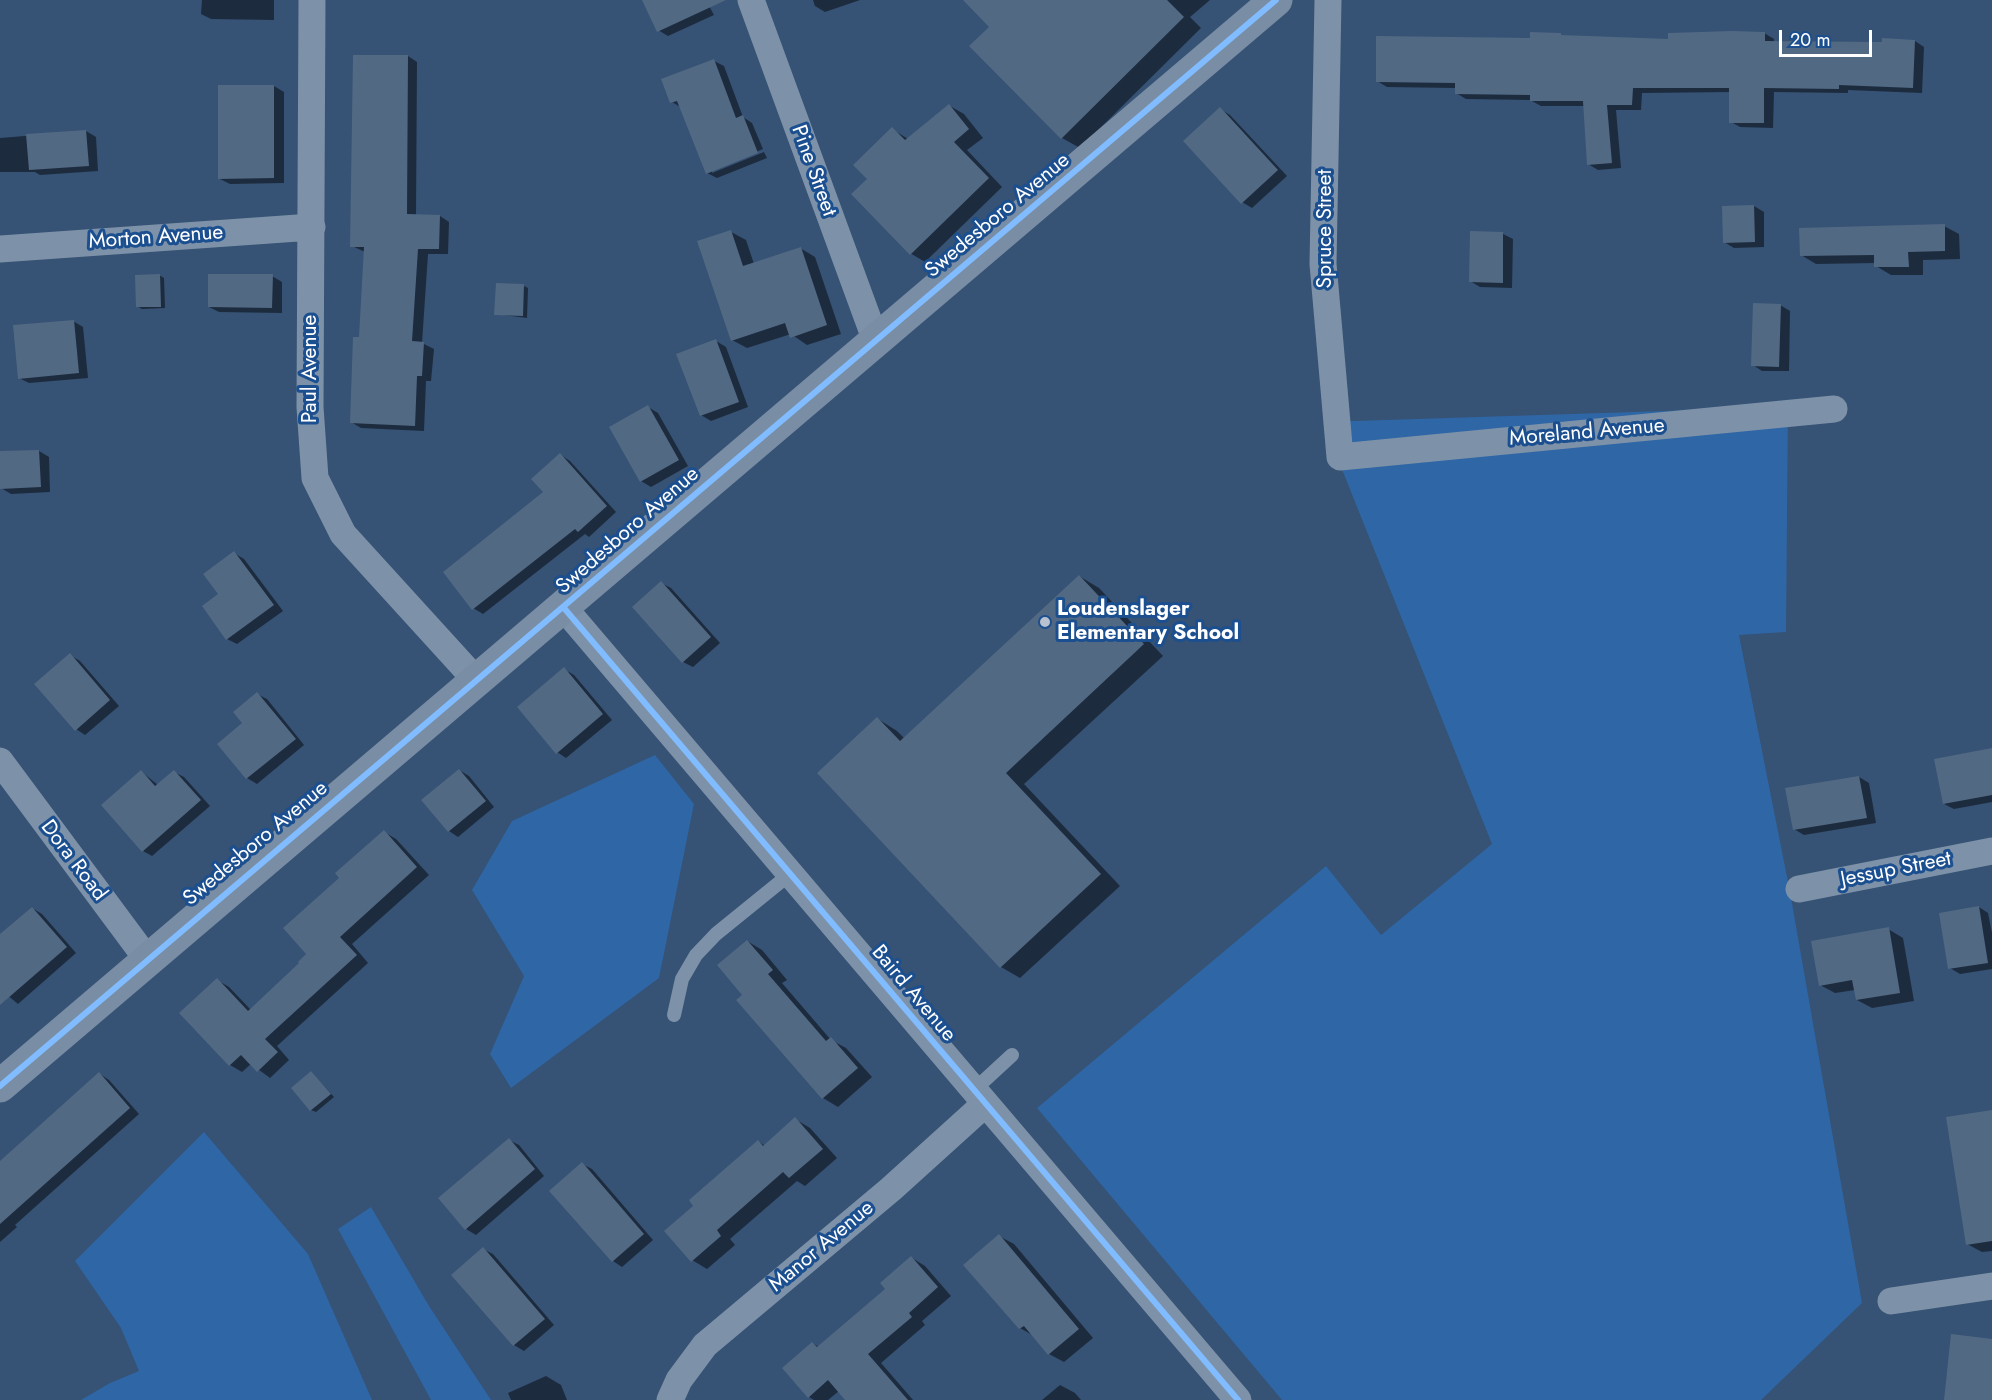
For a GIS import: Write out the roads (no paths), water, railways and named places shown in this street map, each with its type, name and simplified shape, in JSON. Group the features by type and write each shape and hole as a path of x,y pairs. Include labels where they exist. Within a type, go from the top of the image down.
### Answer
{"street":[{"name":"Paul Avenue","path":"312,0 310,407 315,478 343,534 475,679"},
{"name":"Pine Street","path":"751,0 876,341"},
{"name":"Swedesboro Avenue","path":"0,1086 475,679 564,608 1276,0"},
{"name":"Spruce Street","path":"1328,0 1323,264 1340,456"},
{"name":"Morton Avenue","path":"0,249 312,226"},
{"name":"Moreland Avenue","path":"1340,456 1834,410"},
{"name":"Baird Avenue","path":"564,608 1238,1400"},
{"name":"Dora Road","path":"0,761 147,959"},
{"name":"Jessup Street","path":"1799,889 1992,851"},
{"name":"Manor Avenue","path":"670,1400 680,1380 705,1345 891,1189 980,1097"},
{"path":"1891,1301 1992,1286"}],"lane":[{"path":"674,1015 682,979 696,955 716,934 790,874"},
{"path":"980,1097 1012,1055"}],"place":[{"name":"Loudenslager Elementary School","path":"1045,622"}]}
